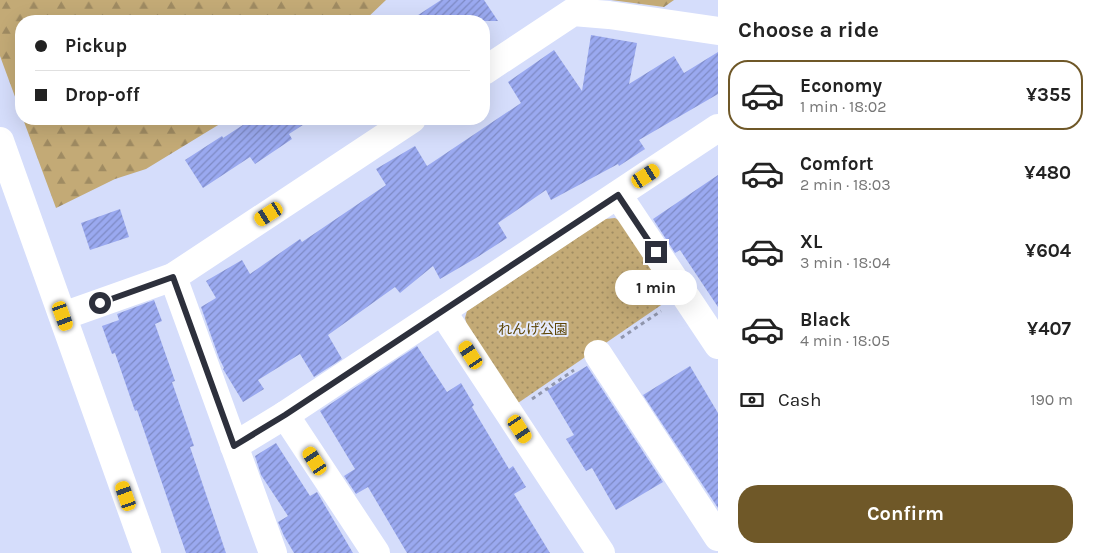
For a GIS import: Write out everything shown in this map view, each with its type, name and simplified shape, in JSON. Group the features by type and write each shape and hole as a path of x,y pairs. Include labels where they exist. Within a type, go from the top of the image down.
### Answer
{"street":[{"path":"490,67 573,12 610,15 718,31"},
{"path":"63,316 173,277 403,125"},
{"path":"234,446 285,415 718,128"},
{"path":"0,141 63,316 143,552"},
{"path":"618,195 717,342"},
{"path":"173,277 273,553"},
{"path":"442,311 602,553"},
{"path":"598,354 718,537"},
{"path":"285,415 376,553"}],"green space":[{"path":"0,0 386,0 370,15 15,15 15,97 0,56"},
{"path":"611,0 674,0 664,7"},
{"path":"25,125 218,125 146,169 115,179 56,208"},
{"name":"れんげ公園","path":"615,218 620,221 670,299 518,403 467,326 465,318 467,311 605,219"}],"building":[{"path":"441,0 484,0 498,21 490,21 490,15 418,15"},
{"path":"591,35 637,43 629,84 674,56 684,73 718,52 718,94 639,140 645,149 619,166 618,164 551,200 546,190 498,223 507,238 440,279 433,266 400,293 395,287 328,335 342,359 314,377 300,354 258,380 264,389 243,402 223,369 201,307 216,298 206,281 242,260 250,274 300,239 302,242 386,185 376,169 415,146 427,166 490,125 521,103 508,82 554,50 582,91"},
{"path":"243,125 303,125 289,134 292,139 255,164 250,157 203,188 185,160 222,136 223,138"},
{"path":"718,175 718,307 680,250 675,253 653,219"},
{"path":"120,209 129,237 90,250 81,223"},
{"path":"154,300 162,321 155,324 175,381 172,382 194,446 190,447 226,553 186,553 137,410 135,411 115,353 112,354 102,326 119,320 117,314"},
{"path":"417,346 447,392 461,383 474,405 472,407 509,469 513,466 526,487 514,494 550,553 407,553 368,487 356,494 344,476 355,469 320,411"},
{"path":"587,366 663,482 616,510 592,468 586,471 566,439 574,435 547,390"},
{"path":"690,366 718,413 718,508 643,395"},
{"path":"276,443 310,496 317,492 353,553 294,553 278,522 288,516 261,475 255,456"}],"route":[{"path":"100,303 173,277 234,446 285,415 618,195 656,252"}]}
